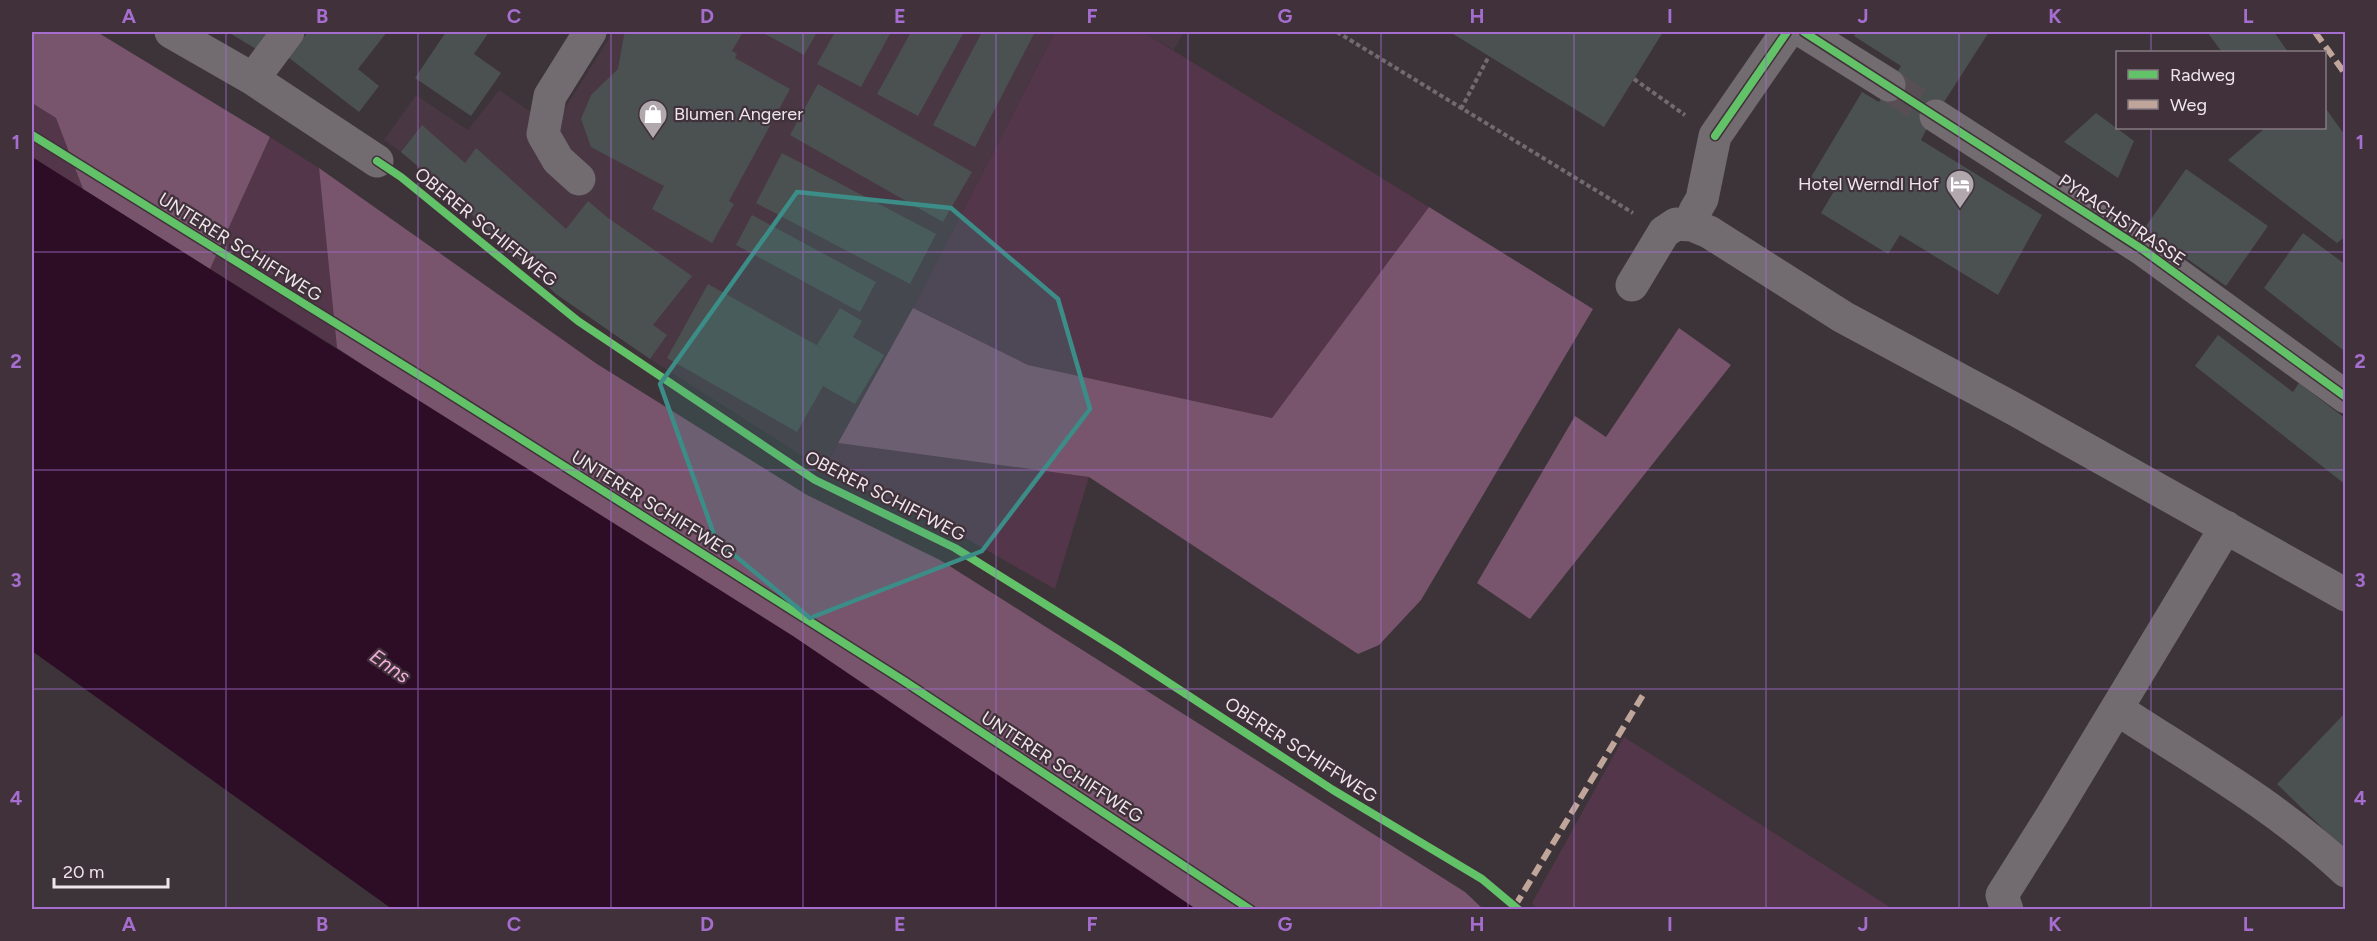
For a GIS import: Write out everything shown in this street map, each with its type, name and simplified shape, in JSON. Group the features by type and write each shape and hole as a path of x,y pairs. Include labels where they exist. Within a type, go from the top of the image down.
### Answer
{"street":[{"path":"171,32 253,79 377,161"},
{"path":"253,79 288,32"},
{"path":"579,179 558,160 543,134 549,96 590,32"},
{"path":"1632,285 1695,211 1702,199 1715,136 1787,32"},
{"path":"1804,32 1889,85"},
{"name":"PYRACHSTRASSE","path":"1936,116 2142,249 2346,397"},
{"path":"1678,229 1709,232 1843,317 2016,410 2346,595"},
{"path":"2007,909 2002,895 2226,527"},
{"path":"2116,709 2268,807 2321,848 2346,871"}],"path":[{"path":"1337,32 1461,109 1678,229"},
{"path":"1461,109 1489,56"},
{"path":"1634,79 1715,136"}],"highlighted area":[{"path":"797,192 951,208 1058,299 1090,409 982,551 810,618 716,540 660,384"}],"shaded area":[{"path":"32,32 97,32 270,137 210,269 83,189 56,118 32,103"},
{"path":"613,32 1055,32 913,308 823,469 650,359 556,294 401,152 384,140 416,95 468,130 499,90 553,127"},
{"path":"1055,32 1143,32 1429,207 1272,418 1028,365 913,308"},
{"path":"1143,32 1184,32 1174,50"},
{"path":"32,103 56,118 83,189 32,157"},
{"path":"270,137 319,168 337,348 210,269"},
{"path":"319,168 597,364 807,495 940,560 1465,892 1483,909 1195,909 337,348"},
{"path":"1429,207 1593,309 1421,600 1379,645 1358,654 1089,477 838,443 913,308 1028,365 1272,418"},
{"path":"1679,328 1731,365 1530,619 1477,583 1575,416 1606,437"},
{"path":"838,443 1089,477 1055,589 951,530 823,469"},
{"path":"1624,737 1893,909 1537,909 1532,903"}],"water":[{"name":"Enns","path":"32,157 793,636 1196,909 392,909 32,651"}],"building":[{"path":"228,32 268,32 256,49"},
{"path":"308,32 387,32 358,69 379,86 359,112 288,57"},
{"path":"446,32 489,32 474,54 501,73 471,116 415,78"},
{"path":"627,32 743,32 732,51 737,54 735,58 790,89 729,201 734,204 712,243 652,209 664,186 591,147 581,119 591,95 618,69 624,35"},
{"path":"767,32 817,32 804,55 765,34"},
{"path":"835,32 891,32 861,87 817,64"},
{"path":"911,32 964,32 918,116 877,94"},
{"path":"982,32 1035,32 975,147 933,125"},
{"path":"1450,32 1663,32 1604,127"},
{"path":"1857,32 1989,32 1921,140 2042,215 1998,295 1900,235 1888,254 1821,213 1834,191 1811,177 1862,92 1879,102 1901,66 1854,36"},
{"path":"2207,32 2274,32 2287,51 2221,51"},
{"path":"818,84 972,172 943,222 790,135"},
{"path":"2326,109 2346,137 2346,236 2337,243 2228,160 2264,129 2326,129"},
{"path":"2096,113 2134,141 2118,178 2064,142"},
{"path":"422,125 465,163 476,148 566,229 588,201 608,218 692,276 653,325 667,335 650,359 556,294 442,186 401,152"},
{"path":"782,153 936,234 910,284 756,203"},
{"path":"2186,169 2268,226 2226,286 2144,229"},
{"path":"752,215 876,282 860,312 736,245"},
{"path":"2303,233 2346,265 2346,347 2343,350 2264,288"},
{"path":"708,284 825,350 817,345 840,308 862,321 853,337 884,355 855,404 823,386 797,432 667,358"},
{"path":"2218,335 2293,392 2299,383 2346,419 2346,485 2195,366"},
{"path":"2346,712 2346,844 2342,847 2277,784"}],"tunnel":[{"path":"1889,85 1936,116"}],"marked path":[{"path":"2315,32 2346,75"},
{"path":"1515,906 1643,695"}],"cycle path":[{"path":"1715,136 1787,32"},
{"path":"1804,32 2142,249 2346,397"},
{"name":"UNTERER SCHIFFWEG","path":"32,135 437,386 904,681 1251,910"},
{"name":"OBERER SCHIFFWEG","path":"377,161 401,177 578,321 815,480 955,548 1117,649 1333,790 1482,879 1519,910"}],"place":[{"name":"Blumen Angerer","path":"653,140"},
{"name":"Hotel Werndl Hof","path":"1960,210"}]}
